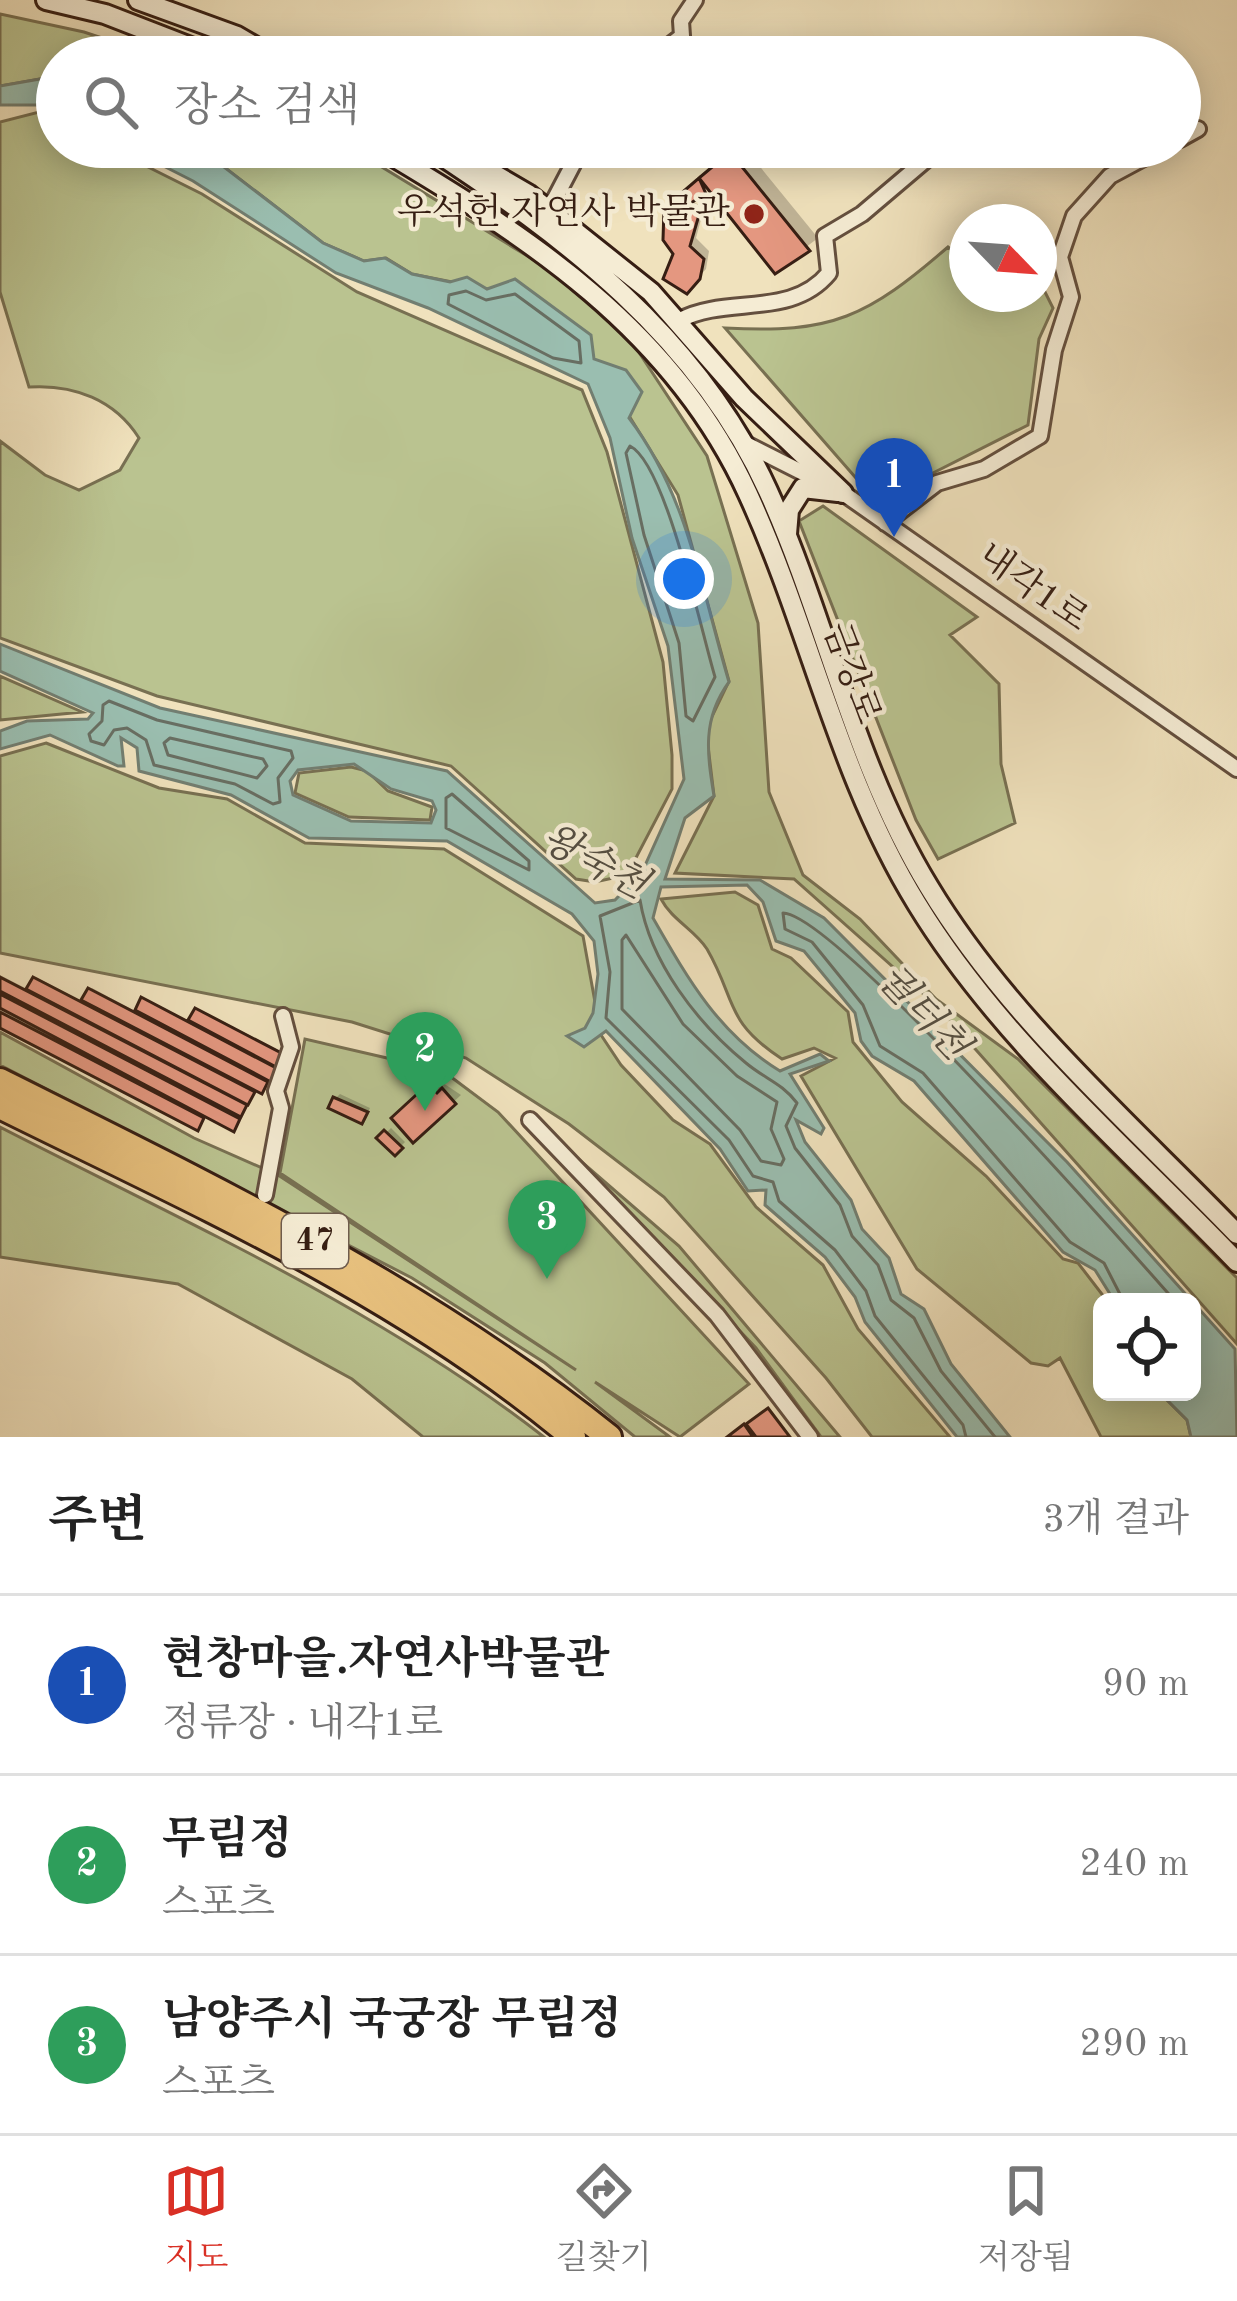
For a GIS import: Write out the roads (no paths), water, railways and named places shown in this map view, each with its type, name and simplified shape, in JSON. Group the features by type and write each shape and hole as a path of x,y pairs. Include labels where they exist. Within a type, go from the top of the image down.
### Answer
{"highway":[{"name":"47","path":"0,1081 350,1259 527,1371 609,1437"},
{"name":"47","path":"0,1106 277,1244 446,1339 574,1437"}],"main road":[{"path":"46,0 105,14 162,36"},
{"path":"139,0 237,36"},
{"name":"금강로","path":"410,168 554,258 624,316 724,449 748,494 861,800 916,904 977,991 1237,1262"},
{"name":"금강로","path":"460,168 526,211 614,280 689,363 744,442 787,538 864,751 929,888 981,962 1237,1234"},
{"path":"478,168 549,210 680,320 744,398 843,494"},
{"path":"787,538 789,511 803,488 843,494"}],"street":[{"path":"682,36 681,21 695,0"},
{"path":"549,210 570,168"},
{"path":"680,320 702,308 774,304 819,285 829,273 825,236 862,214 916,168"},
{"path":"885,523 938,483 984,469 1040,436 1054,350 1071,297 1060,257 1074,216 1110,176 1125,168"},
{"path":"724,449 744,442"},
{"name":"내각1로","path":"744,442 843,494 1237,769"},
{"path":"265,1196 281,1108 276,1091 291,1047 283,1016"},
{"path":"530,1120 717,1315 810,1437"}],"water":[{"path":"36,80 36,105 0,105 0,86"},
{"path":"167,168 225,168 323,243 364,261 385,258 412,274 450,282 467,277 487,289 515,279 591,335 594,359 626,370 642,392 629,418 666,479 679,511 729,682 711,723 714,796 685,818 665,879 760,880 824,918 1067,1162 1185,1293 1109,1293 1095,1270 1063,1252 914,1081 872,1056 861,1041 855,1013 804,951 776,941 763,902 747,885 661,887 653,918 707,1004 739,1040 780,1071 820,1054 829,1061 790,1074 824,1128 821,1134 796,1120 805,1142 851,1200 862,1229 889,1258 901,1294 924,1309 951,1364 1010,1437 957,1437 865,1322 855,1297 825,1257 765,1205 766,1190 748,1191 720,1149 606,1031 584,1047 567,1036 585,1028 593,1013 598,974 594,941 572,914 447,841 309,838 231,795 139,771 137,748 121,738 124,766 50,735 0,749 0,731 27,721 88,719 93,713 0,671 0,644 160,708 447,771 595,903 615,900 642,872 684,779 668,646 632,538 610,438 588,384 428,308 336,273","holes":["354,764 391,789 432,801 436,810 431,823 351,821 293,795 290,781 298,770"]},
{"path":"1201,1311 1235,1349 1237,1437 1191,1437 1187,1420 1168,1401 1201,1401"}],"place":[{"name":"우석헌 자연사 박물관","path":"754,214"},
{"name":"현창마을.자연사박물관","path":"894,537"},
{"name":"무림정","path":"425,1111"},
{"name":"남양주시 국궁장 무림정","path":"547,1279"}],"water label":[{"name":"왕숙천","path":"594,863"},
{"name":"궐터천","path":"922,1013"}]}
